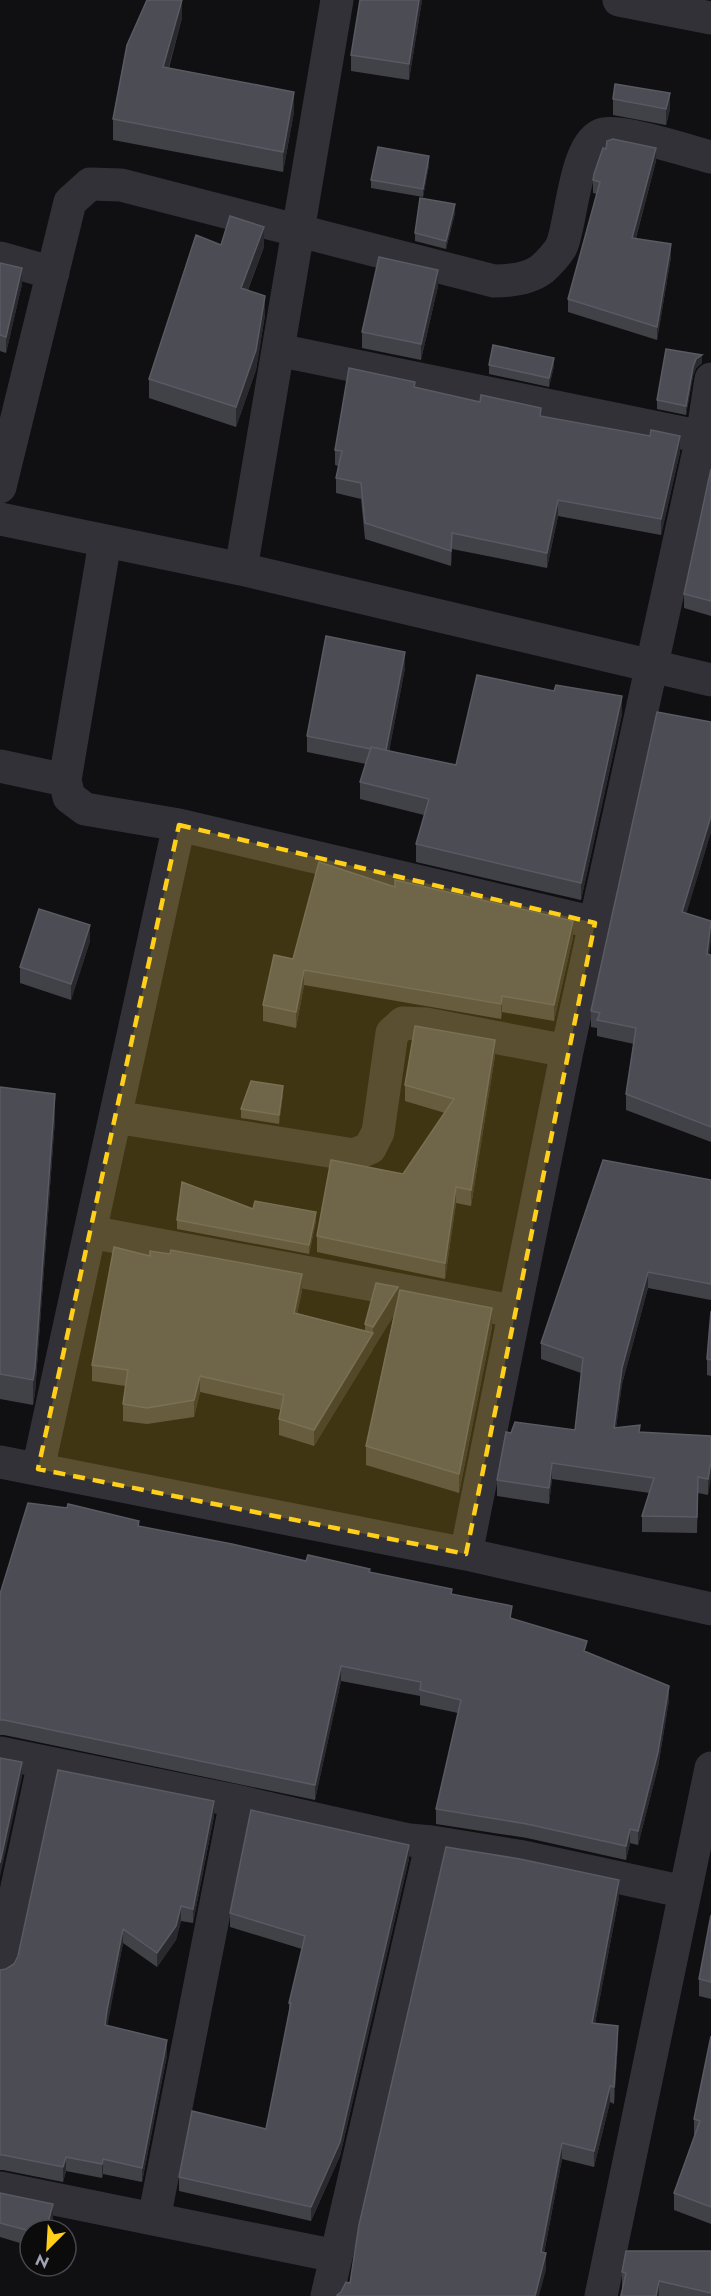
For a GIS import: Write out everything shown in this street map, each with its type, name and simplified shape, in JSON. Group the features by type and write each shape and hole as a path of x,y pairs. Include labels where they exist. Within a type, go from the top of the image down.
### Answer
{"street":[{"path":"241,569 337,0"},
{"path":"619,0 711,18"},
{"path":"0,487 70,202 90,184 121,185 494,281 514,280 541,270 561,246 585,150 596,136 607,133 625,135 711,157"},
{"path":"0,258 53,273"},
{"path":"278,350 702,438"},
{"path":"466,1554 567,1051 702,438 711,379"},
{"path":"0,519 241,569 711,680"},
{"path":"105,542 65,780 69,797 86,808 178,825 595,923"},
{"path":"0,766 65,780"},
{"path":"38,1469 178,825"},
{"path":"115,1117 354,1155 370,1148 378,1132 392,1033 402,1023 426,1024 567,1051"},
{"path":"90,1232 513,1311"},
{"path":"0,1462 466,1554 711,1609"},
{"path":"0,1753 236,1801 409,1840 524,1857 685,1892"},
{"path":"0,1966 44,1762"},
{"path":"601,2296 711,1768"},
{"path":"154,2219 236,1801"},
{"path":"327,2296 432,1842"},
{"path":"0,2188 336,2256"}],"highlighted area":[{"path":"179,825 595,923 466,1554 38,1469"}],"building":[{"path":"147,0 182,0 163,67 294,92 283,152 113,119 127,45"},
{"path":"360,0 419,0 409,64 351,55"},
{"path":"615,84 670,93 666,109 613,99"},
{"path":"613,139 656,148 632,238 671,244 657,327 568,299 600,182 593,180 594,174 603,148 606,149 607,141"},
{"path":"378,147 429,156 423,189 371,180"},
{"path":"420,198 455,204 446,241 415,233"},
{"path":"230,216 264,227 241,288 265,296 256,350 236,407 149,379 196,235 221,245"},
{"path":"379,257 438,270 421,344 362,332"},
{"path":"0,263 22,268 6,337 0,335"},
{"path":"493,345 554,358 549,378 489,365"},
{"path":"666,349 702,355 696,359 693,367 686,406 657,400"},
{"path":"349,368 415,382 414,387 480,402 481,395 541,408 540,416 650,436 651,430 680,436 661,519 558,500 547,553 452,533 451,551 365,523 361,483 336,478 342,451 335,450"},
{"path":"711,469 711,601 684,594"},
{"path":"326,636 405,652 386,750 307,736"},
{"path":"477,675 554,691 556,685 622,696 581,883 416,844 429,799 360,782 371,747 456,765"},
{"path":"657,712 711,722 711,816 682,912 711,921 707,954 711,955 711,1127 626,1094 636,1028 597,1020 600,1013 591,1011"},
{"path":"319,862 395,887 395,880 573,921 554,1005 502,996 501,1004 304,970 296,1012 263,1005 274,955 293,959"},
{"path":"39,909 90,925 71,984 20,967"},
{"path":"415,1026 495,1040 471,1190 456,1187 445,1263 317,1236 331,1160 403,1174 454,1099 405,1085"},
{"path":"251,1081 283,1086 279,1115 241,1109"},
{"path":"0,1087 55,1094 33,1380 0,1374"},
{"path":"603,1160 711,1180 711,1284 648,1272 622,1368 614,1428 640,1425 639,1432 711,1436 711,1462 708,1479 698,1477 697,1517 642,1516 654,1478 552,1463 549,1488 497,1480 506,1432 511,1433 515,1422 575,1430 583,1358 541,1343"},
{"path":"182,1182 253,1209 255,1201 316,1212 309,1245 177,1220"},
{"path":"114,1247 150,1256 150,1251 170,1254 171,1250 302,1274 294,1313 373,1333 314,1430 279,1419 284,1395 200,1376 194,1400 147,1408 123,1404 128,1370 92,1365"},
{"path":"376,1283 398,1287 373,1327 365,1324"},
{"path":"400,1290 492,1308 459,1474 366,1446"},
{"path":"711,1311 711,1360 707,1359"},
{"path":"28,1503 67,1508 68,1504 139,1521 138,1526 306,1561 308,1555 370,1569 369,1572 452,1589 451,1594 512,1606 510,1618 587,1641 584,1651 669,1686 658,1752 638,1831 630,1829 626,1846 527,1824 436,1809 461,1700 420,1690 421,1682 341,1666 315,1785 0,1720 0,1594"},
{"path":"0,1758 22,1762 0,1863"},
{"path":"58,1770 214,1801 193,1909 181,1906 176,1926 157,1953 123,1929 107,2010 105,2025 167,2040 142,2168 103,2159 102,2164 66,2157 63,2167 0,2155 0,1970 14,1964 18,1956"},
{"path":"251,1810 409,1845 340,2142 311,2207 179,2177 192,2111 266,2129 291,2003 289,2003 305,1936 230,1913"},
{"path":"446,1847 520,1859 619,1880 592,2023 618,2026 614,2087 610,2086 594,2151 562,2143 541,2252 546,2253 535,2296 337,2296 346,2282 350,2283 359,2225"},
{"path":"711,1915 711,1982 699,1979"},
{"path":"711,2036 711,2207 674,2193 700,2121 694,2119"},
{"path":"0,2193 53,2204 49,2218 18,2218 18,2228 0,2223"},
{"path":"626,2251 711,2251 711,2293 659,2281 656,2296 621,2296 626,2273 622,2272"}]}
